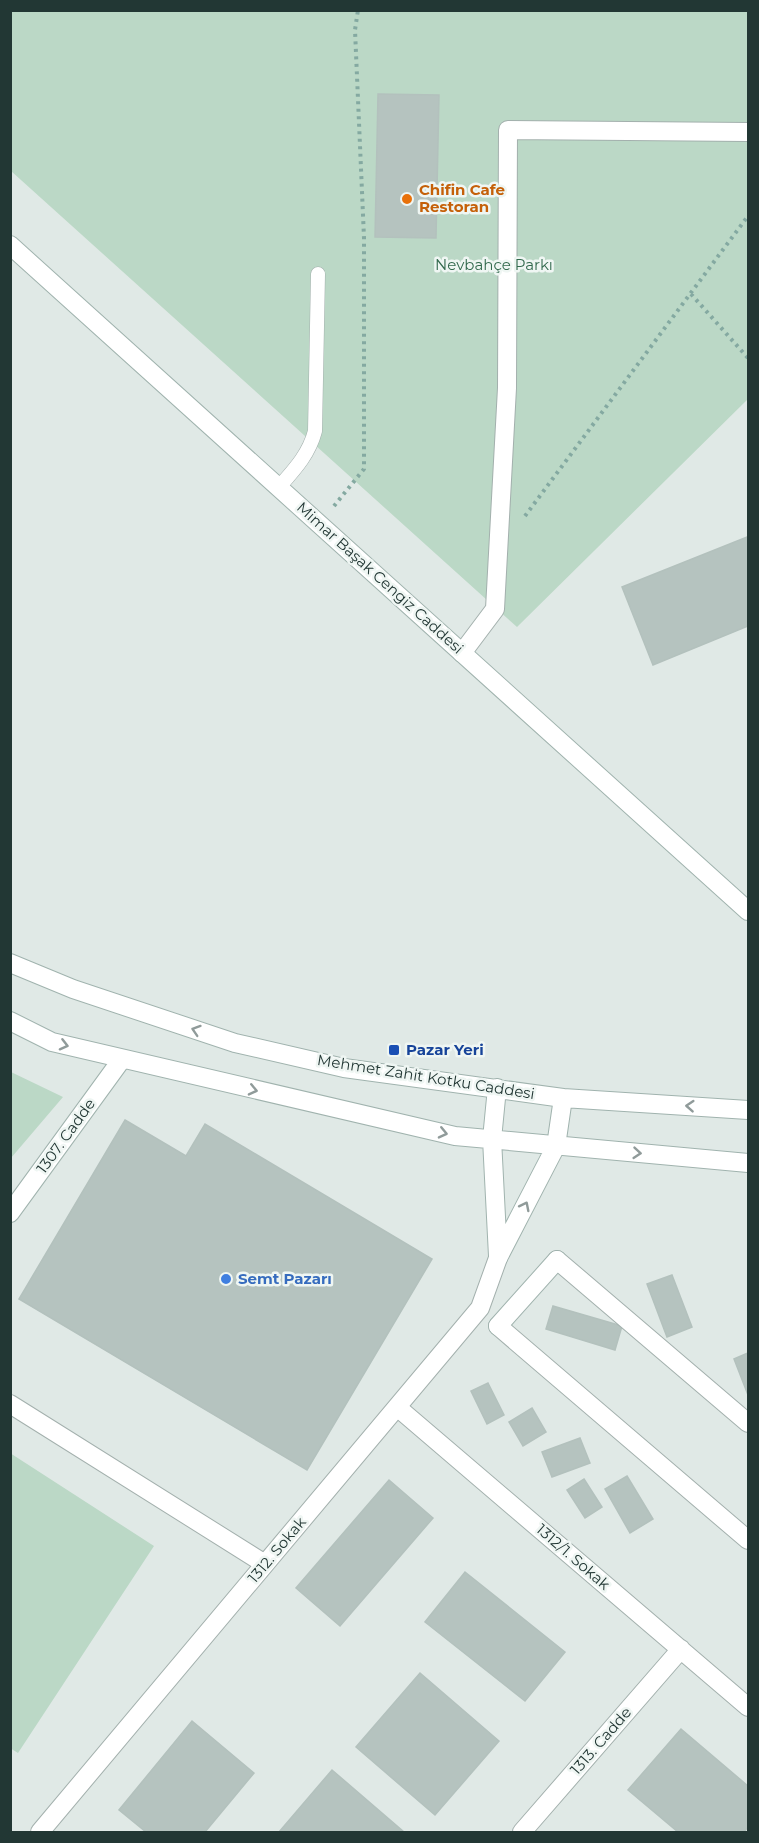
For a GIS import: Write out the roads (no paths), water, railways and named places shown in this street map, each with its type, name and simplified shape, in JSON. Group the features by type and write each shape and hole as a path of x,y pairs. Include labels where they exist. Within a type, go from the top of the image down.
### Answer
{"street":[{"path":"462,653 495,609 507,388 508,130 748,132"},
{"name":"Mimar Başak Cengiz Caddesi","path":"10,245 748,911"},
{"name":"Mehmet Zahit Kotku Caddesi","path":"10,963 73,989 235,1043 344,1068 563,1098 748,1110"},
{"path":"10,1021 52,1042 454,1136 748,1163"},
{"name":"1307. Cadde","path":"10,1213 122,1059"},
{"path":"496,1088 492,1139 498,1258"},
{"name":"1312. Sokak","path":"40,1833 480,1308 498,1258 556,1146 563,1098"},
{"path":"748,1423 557,1260 498,1326 748,1540"},
{"path":"10,1404 265,1564"},
{"name":"1312/1. Sokak","path":"397,1407 748,1707"},
{"name":"1313. Cadde","path":"522,1833 681,1649"}],"lane":[{"path":"279,487 305,458 315,431 318,274"}],"place":[{"name":"Chifin Cafe Restoran","path":"407,199"},
{"name":"Pazar Yeri","path":"394,1050"},
{"name":"Semt Pazarı","path":"226,1279"}],"park label":[{"name":"Nevbahçe Parkı","path":"494,265"}]}
